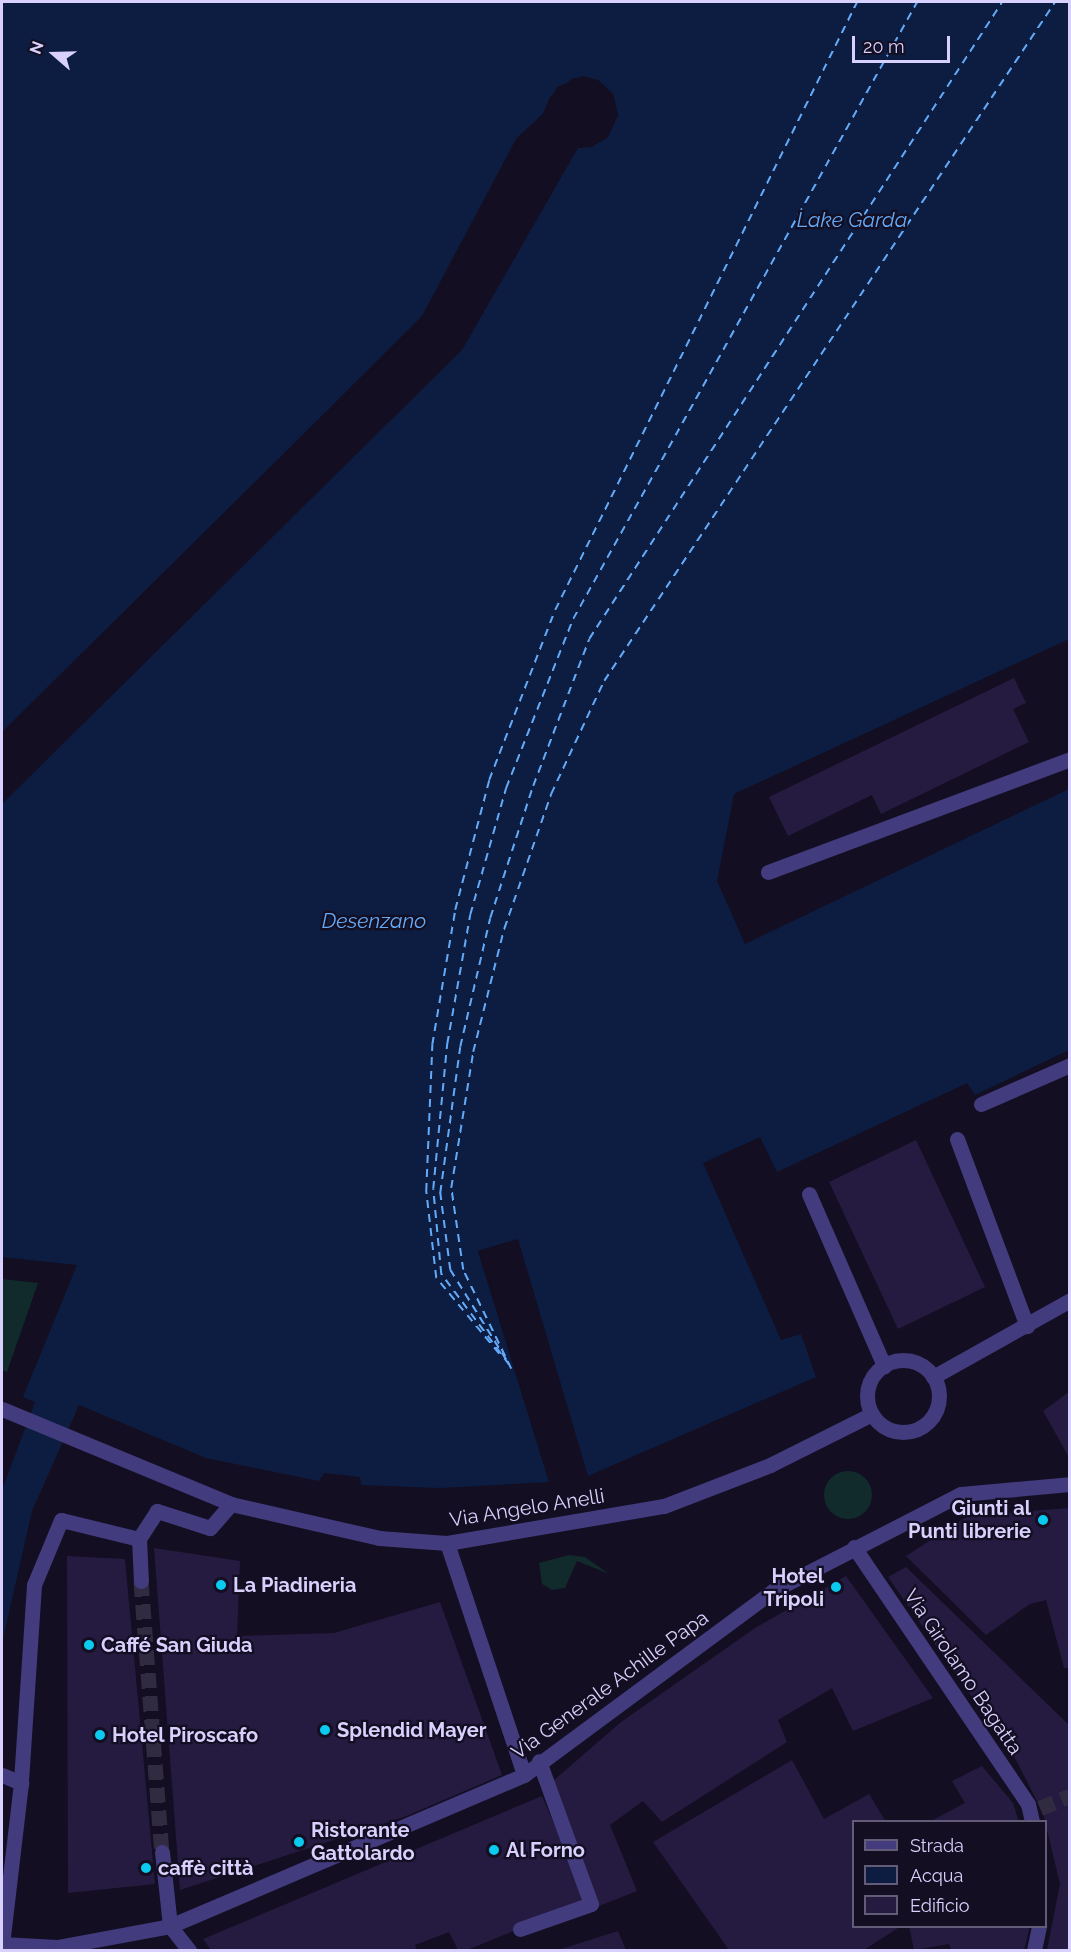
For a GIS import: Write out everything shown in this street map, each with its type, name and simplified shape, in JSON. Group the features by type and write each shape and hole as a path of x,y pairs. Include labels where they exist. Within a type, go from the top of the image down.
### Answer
{"street":[{"path":"768,872 1070,759"},
{"path":"981,1104 1070,1065"},
{"path":"957,1139 1027,1326"},
{"path":"809,1194 884,1366"},
{"path":"933,1377 1070,1300"},
{"path":"911,1361 933,1377 939,1399 922,1427 900,1432 872,1414 867,1393 884,1366 911,1361"},
{"name":"Via Angelo Anelli","path":"6,1410 231,1504 379,1538 447,1543 664,1506 770,1465 872,1414"},
{"name":"Via Generale Achille Papa","path":"2,1944 57,1949 170,1926 524,1775 539,1761 774,1590 854,1547 961,1494 1070,1484"},
{"path":"141,1581 139,1539 157,1511 210,1528 231,1504"},
{"path":"2,1944 21,1783 33,1585 61,1520 139,1539"},
{"path":"447,1543 524,1775"},
{"name":"Via Girolamo Bagatta","path":"854,1547 1034,1814"},
{"path":"520,1929 591,1904 539,1761"},
{"path":"2,1775 21,1783"},
{"path":"162,1852 170,1926 189,1950"},
{"path":"1034,1950 1039,1928"}],"green space":[{"path":"2,1279 38,1283 7,1372 2,1370"},
{"path":"843,1471 853,1471 865,1478 872,1490 872,1500 865,1512 853,1519 843,1519 828,1508 824,1500 824,1490 835,1475"},
{"path":"569,1555 585,1557 609,1574 577,1561 565,1588 552,1590 542,1584 539,1563"}],"water":[{"path":"2,2 1069,2 1069,639 734,794 717,881 745,944 1069,789 1069,1050 975,1095 967,1083 777,1172 760,1137 703,1163 781,1340 801,1334 816,1377 588,1476 518,1239 478,1251 549,1482 440,1488 361,1485 360,1477 324,1473 319,1481 206,1458 79,1405 32,1511 2,1643 2,1490 35,1402 23,1397 77,1265 2,1257 2,804 462,350 578,148 608,137 618,115 613,94 598,80 573,78 550,97 543,114 518,137 423,316 2,732"}],"pier":[{"path":"582,76 598,80 613,94 618,115 608,137 592,147 578,148 611,129 614,105 605,88 582,80 559,89 545,116 520,139 425,318 2,735 422,316 516,139 543,114 557,87"},
{"path":"510,1241 481,1253 549,1482 478,1251"}],"building":[{"path":"1014,678 1026,703 1013,709 1029,742 881,814 872,795 788,836 769,797"},
{"path":"916,1140 985,1287 898,1329 829,1182"},
{"path":"1070,1391 1070,1459 1043,1411"},
{"path":"1070,1508 1070,1668 1064,1668 1046,1600 1030,1604 986,1635 906,1556 968,1516"},
{"path":"154,1548 240,1561 237,1636 334,1633 440,1602 502,1775 404,1817 180,1890"},
{"path":"67,1556 125,1559 155,1884 68,1893"},
{"path":"906,1567 1070,1726 1070,1950 1047,1950 1060,1884 1047,1830 1047,1820 1045,1820 1016,1760 888,1577"},
{"path":"846,1576 933,1698 853,1731 832,1688 778,1720 787,1742 662,1822 643,1801 610,1825 637,1891 599,1906 553,1781 621,1722 755,1628"},
{"path":"792,1760 824,1819 869,1794 885,1820 852,1820 852,1928 898,1928 864,1950 729,1950 653,1842"},
{"path":"982,1766 1013,1803 1018,1820 933,1820 965,1803 952,1781"},
{"path":"542,1796 587,1901 467,1950 458,1950 449,1932 415,1945 417,1950 211,1950 203,1939"},
{"path":"909,1928 1030,1928 1024,1950 951,1950 949,1944 914,1950"},
{"path":"618,1931 626,1950 558,1950"}],"ferry route":[{"path":"499,1354 436,1278 426,1191 432,1045 455,910 489,780 555,610 857,2"},
{"path":"509,1365 441,1274 433,1189 447,1044 470,915 506,788 573,619 917,2"},
{"path":"506,1360 450,1270 440,1193 460,1047 490,918 533,786 589,639 1002,2"},
{"path":"511,1369 463,1270 451,1188 473,1052 504,929 551,794 604,681 1055,2"}],"tunnel":[{"path":"141,1581 162,1852"},
{"path":"1040,1808 1070,1796"}],"place":[{"name":"Giunti al Punti librerie","path":"1043,1520"},
{"name":"La Piadineria","path":"221,1585"},
{"name":"Hotel Tripoli","path":"836,1587"},
{"name":"Caffé San Giuda","path":"89,1645"},
{"name":"Splendid Mayer","path":"325,1730"},
{"name":"Hotel Piroscafo","path":"100,1735"},
{"name":"Ristorante Gattolardo","path":"299,1842"},
{"name":"Al Forno","path":"494,1850"},
{"name":"caffè città","path":"146,1868"}],"water label":[{"name":"Lake Garda","path":"852,220"},
{"name":"Desenzano","path":"374,921"}]}
